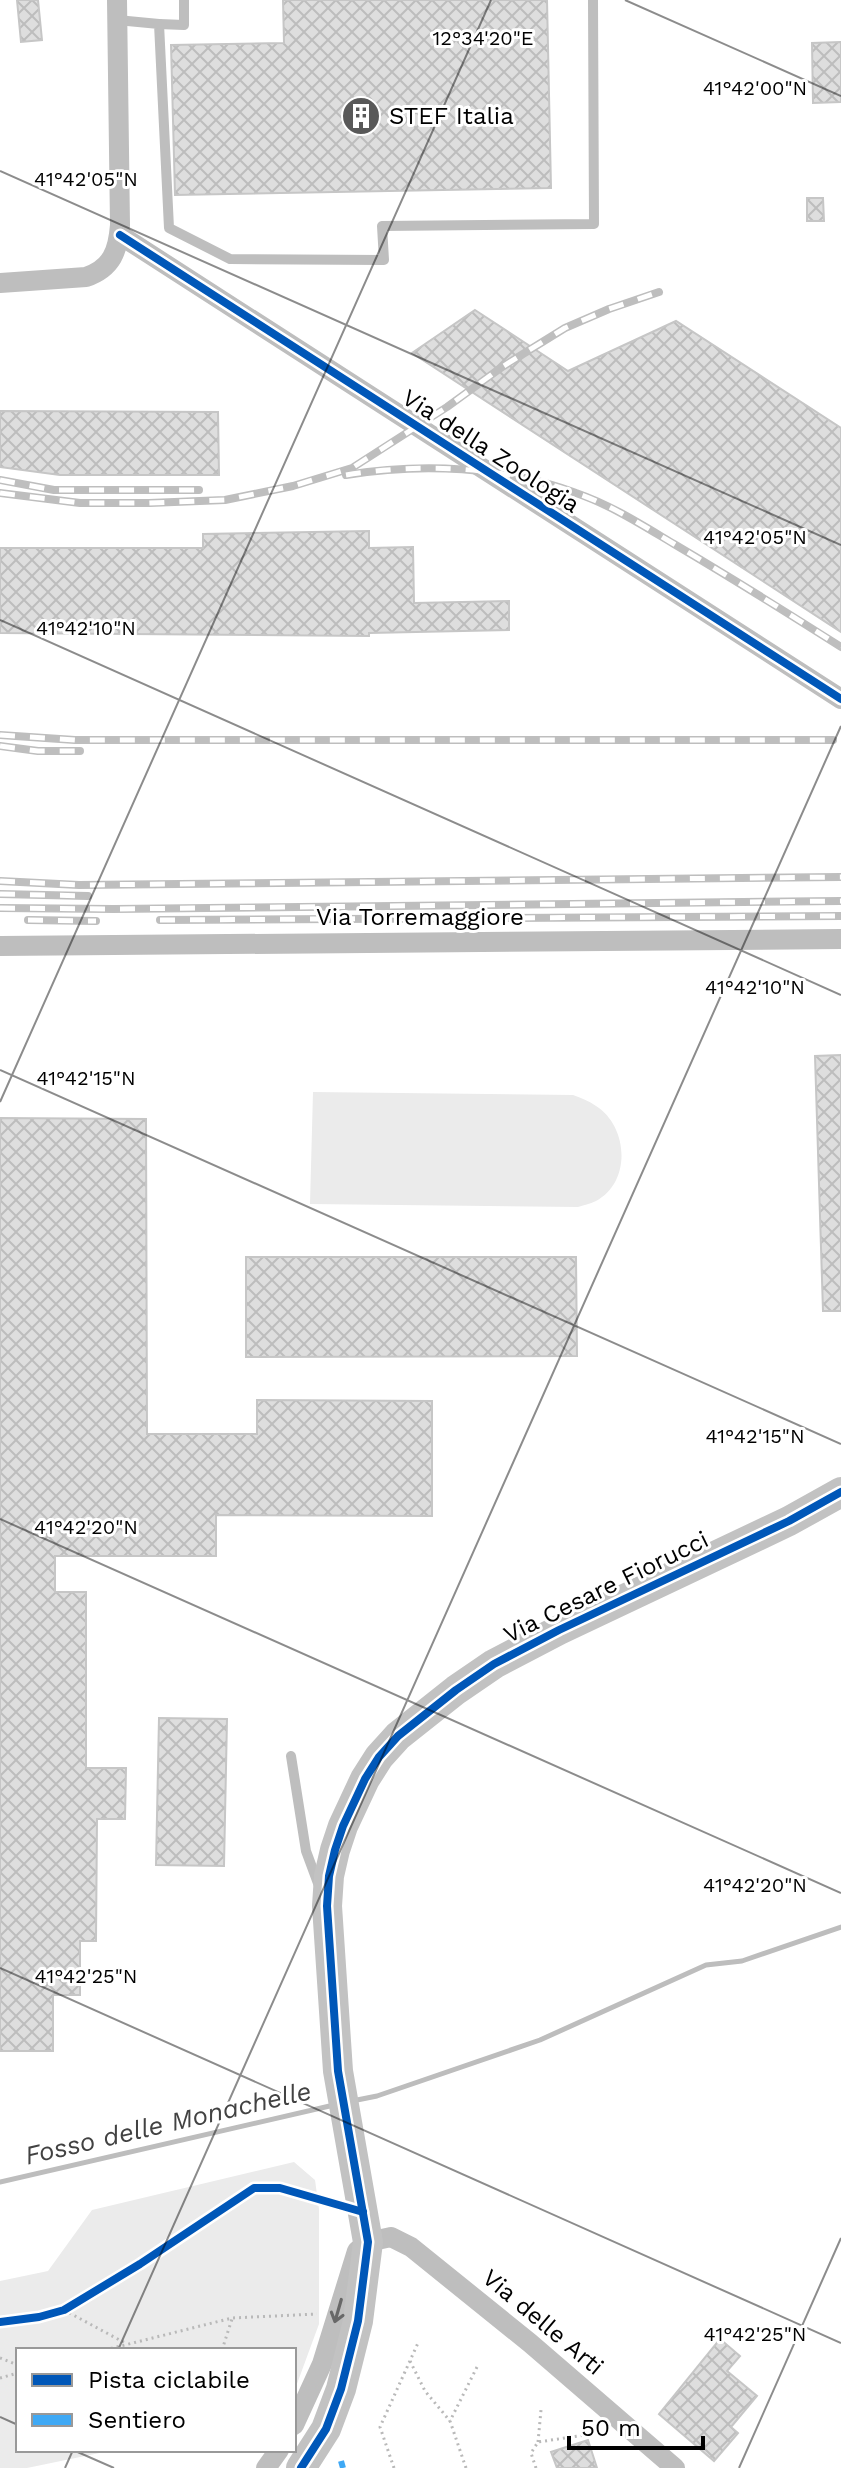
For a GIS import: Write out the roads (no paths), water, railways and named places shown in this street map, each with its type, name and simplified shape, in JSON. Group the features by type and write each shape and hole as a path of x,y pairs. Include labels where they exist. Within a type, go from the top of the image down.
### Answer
{"street":[{"path":"0,283 72,279 97,273 113,257 120,235 117,10"},
{"name":"Via della Zoologia","path":"120,235 841,699"},
{"name":"Via Torremaggiore","path":"0,946 841,939"},
{"name":"Via Cesare Fiorucci","path":"301,2468 326,2429 341,2389 354,2341 368,2242 338,2071 327,1911 329,1876 335,1850 354,1801 379,1757 398,1736 494,1664 789,1521 841,1492"},
{"name":"Via delle Arti","path":"368,2242 391,2237 411,2247 530,2343 675,2468"},
{"path":"296,2421 317,2378 353,2260 359,2248 368,2242"}],"lane":[{"path":"117,10 159,24 184,25 184,0"},
{"path":"159,24 169,228 230,259 384,260 382,226 594,224 593,0"},
{"path":"291,1756 306,1851 327,1911"}],"waterway":[{"name":"Fosso delle Monachelle","path":"352,2101 377,2096 540,2040 706,1965 742,1961 841,1927"},
{"name":"Fosso delle Monachelle","path":"0,2182 334,2105"}],"railway":[{"path":"0,493 80,503 149,503 225,500 293,486 352,468 565,328 659,292"},
{"path":"346,475 403,469 462,469 521,477 576,493 638,523 841,647"},
{"path":"0,480 54,490 199,490"},
{"path":"0,735 75,740 833,740"},
{"path":"0,746 38,751 80,751"},
{"path":"0,881 79,885 841,877"},
{"path":"0,894 88,896"},
{"path":"0,908 841,901"},
{"path":"160,920 841,916"},
{"path":"28,920 96,921"}],"place":[{"name":"STEF Italia","path":"361,116"}]}
